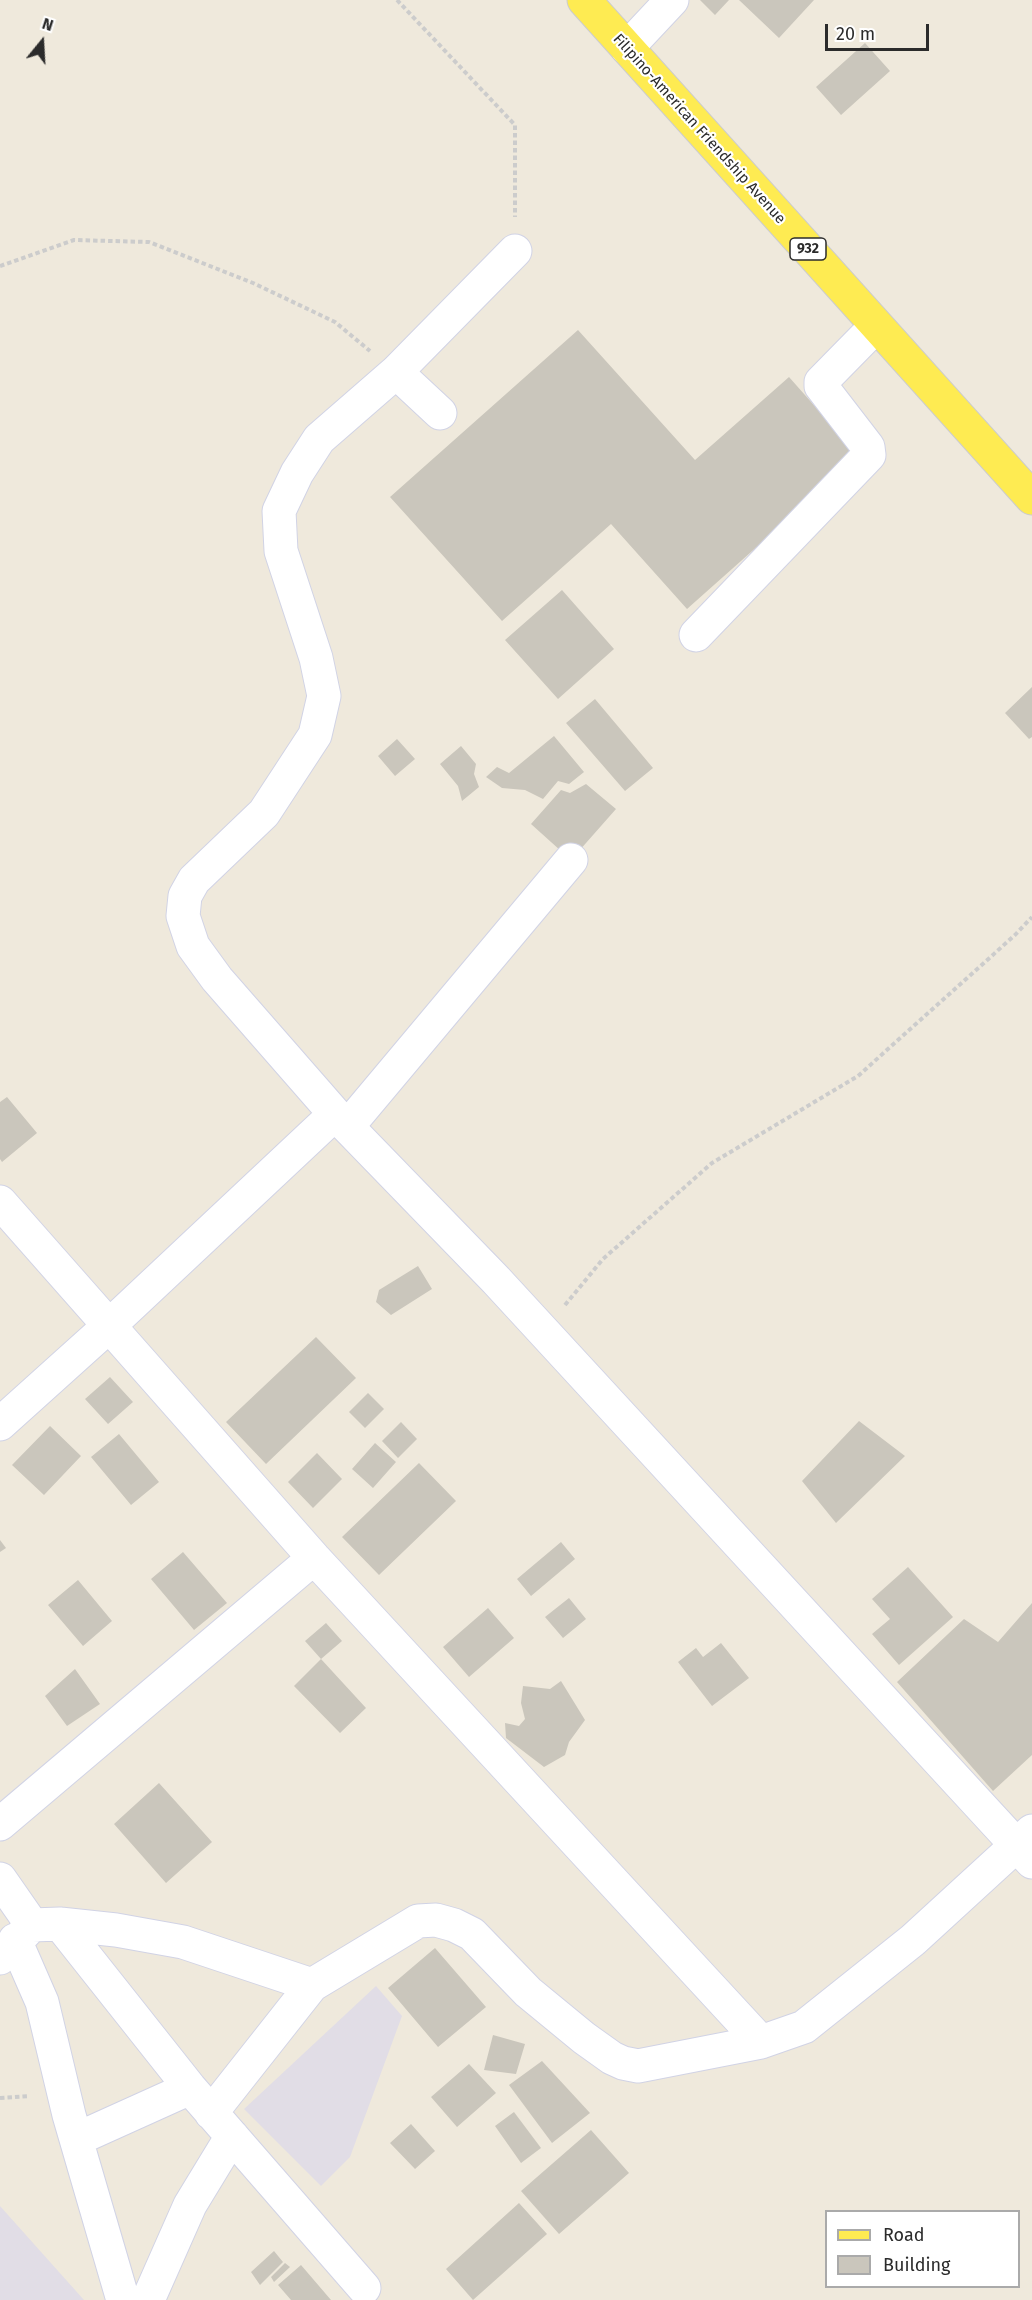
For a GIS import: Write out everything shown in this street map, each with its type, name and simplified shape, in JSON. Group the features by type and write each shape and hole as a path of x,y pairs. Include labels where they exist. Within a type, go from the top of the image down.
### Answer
{"main road":[{"name":"Filipino-American Friendship Avenue","path":"584,0 1032,498"}],"street":[{"path":"627,48 672,0"},
{"path":"148,2300 190,2205 221,2125 312,1985 418,1921 436,1920 454,1925 472,1934 528,1992 584,2038 623,2063 638,2066 760,2042 804,2027 1027,1846 543,1331 341,1120 217,979 193,946 183,916 185,896 194,880 264,813 315,735 324,696 315,658 281,551 279,511 297,473 319,439 396,372 515,251"},
{"path":"696,635 869,455 868,447 821,386 821,382 876,326"},
{"path":"396,372 440,413"},
{"path":"0,1424 341,1120 571,860"},
{"path":"0,1202 314,1558 760,2042"},
{"path":"0,1824 314,1558"},
{"path":"0,1879 27,1937 69,2115 123,2300"},
{"path":"27,1937 116,1930 183,1942 312,1985"},
{"path":"27,1937 190,2088 364,2288"},
{"path":"77,2139 190,2088"}],"path":[{"path":"397,0 515,125 515,251"},
{"path":"0,266 74,240 149,242 253,283 335,322 396,372"},
{"path":"543,1331 603,1259 712,1163 858,1076 1015,935 1032,917"}],"shaded area":[{"path":"376,1986 402,2016 350,2157 321,2186 244,2109"},
{"path":"0,2206 84,2300 0,2300"}],"building":[{"path":"700,0 729,0 715,15"},
{"path":"739,0 814,0 779,38"},
{"path":"865,43 890,71 841,115 816,87"},
{"path":"578,330 695,460 789,377 859,456 687,609 611,524 502,621 390,497"},
{"path":"562,590 614,649 558,699 505,640"},
{"path":"1032,687 1032,737 1029,739 1005,713"},
{"path":"595,699 653,768 625,791 566,723"},
{"path":"554,736 584,772 569,784 558,781 543,799 525,790 502,788 486,777 497,767 509,773"},
{"path":"397,739 415,759 395,776 378,756"},
{"path":"461,746 476,764 474,774 479,787 462,801 458,786 440,764"},
{"path":"586,784 616,809 571,860 531,824 561,790 570,793"},
{"path":"7,1097 37,1133 2,1162 0,1159 0,1102"},
{"path":"418,1266 432,1289 391,1315 376,1302 379,1290"},
{"path":"316,1337 356,1378 266,1464 226,1422"},
{"path":"110,1377 133,1402 108,1424 85,1399"},
{"path":"368,1393 384,1409 365,1428 349,1412"},
{"path":"859,1421 905,1456 836,1523 802,1481"},
{"path":"401,1422 417,1439 398,1458 382,1441"},
{"path":"50,1426 81,1456 44,1495 12,1465"},
{"path":"119,1434 159,1482 131,1505 91,1457"},
{"path":"375,1443 396,1462 373,1488 352,1469"},
{"path":"317,1453 342,1479 313,1508 288,1482"},
{"path":"419,1463 456,1501 379,1575 342,1537"},
{"path":"0,1540 6,1548 0,1552"},
{"path":"561,1542 575,1559 531,1596 517,1579"},
{"path":"183,1552 227,1603 194,1630 151,1579"},
{"path":"908,1567 953,1617 899,1665 872,1634 890,1619 872,1599"},
{"path":"78,1580 112,1621 83,1646 48,1605"},
{"path":"569,1598 586,1619 563,1638 545,1617"},
{"path":"1032,1603 1032,1755 993,1791 897,1682 964,1619 998,1642"},
{"path":"488,1608 514,1638 469,1677 443,1647"},
{"path":"326,1623 342,1641 321,1659 305,1641"},
{"path":"721,1643 749,1678 712,1706 678,1662 696,1648 703,1657"},
{"path":"321,1659 366,1708 340,1733 294,1686"},
{"path":"75,1669 100,1704 67,1726 45,1696"},
{"path":"561,1681 585,1720 569,1742 565,1755 544,1767 506,1738 505,1723 519,1726 525,1719 521,1703 523,1686 550,1689"},
{"path":"159,1783 212,1842 166,1883 114,1824"},
{"path":"435,1948 486,2007 438,2047 388,1988"},
{"path":"493,2035 525,2044 516,2074 484,2070"},
{"path":"542,2061 590,2113 552,2143 509,2085"},
{"path":"469,2064 496,2093 457,2127 431,2097"},
{"path":"514,2112 541,2148 521,2163 495,2126"},
{"path":"411,2124 435,2151 415,2169 390,2143"},
{"path":"591,2130 629,2173 559,2234 521,2191"},
{"path":"519,2203 547,2234 473,2300 446,2269"},
{"path":"274,2251 283,2262 260,2285 251,2272"},
{"path":"285,2263 290,2267 274,2282 271,2277"},
{"path":"301,2265 331,2300 291,2300 278,2285"}]}
